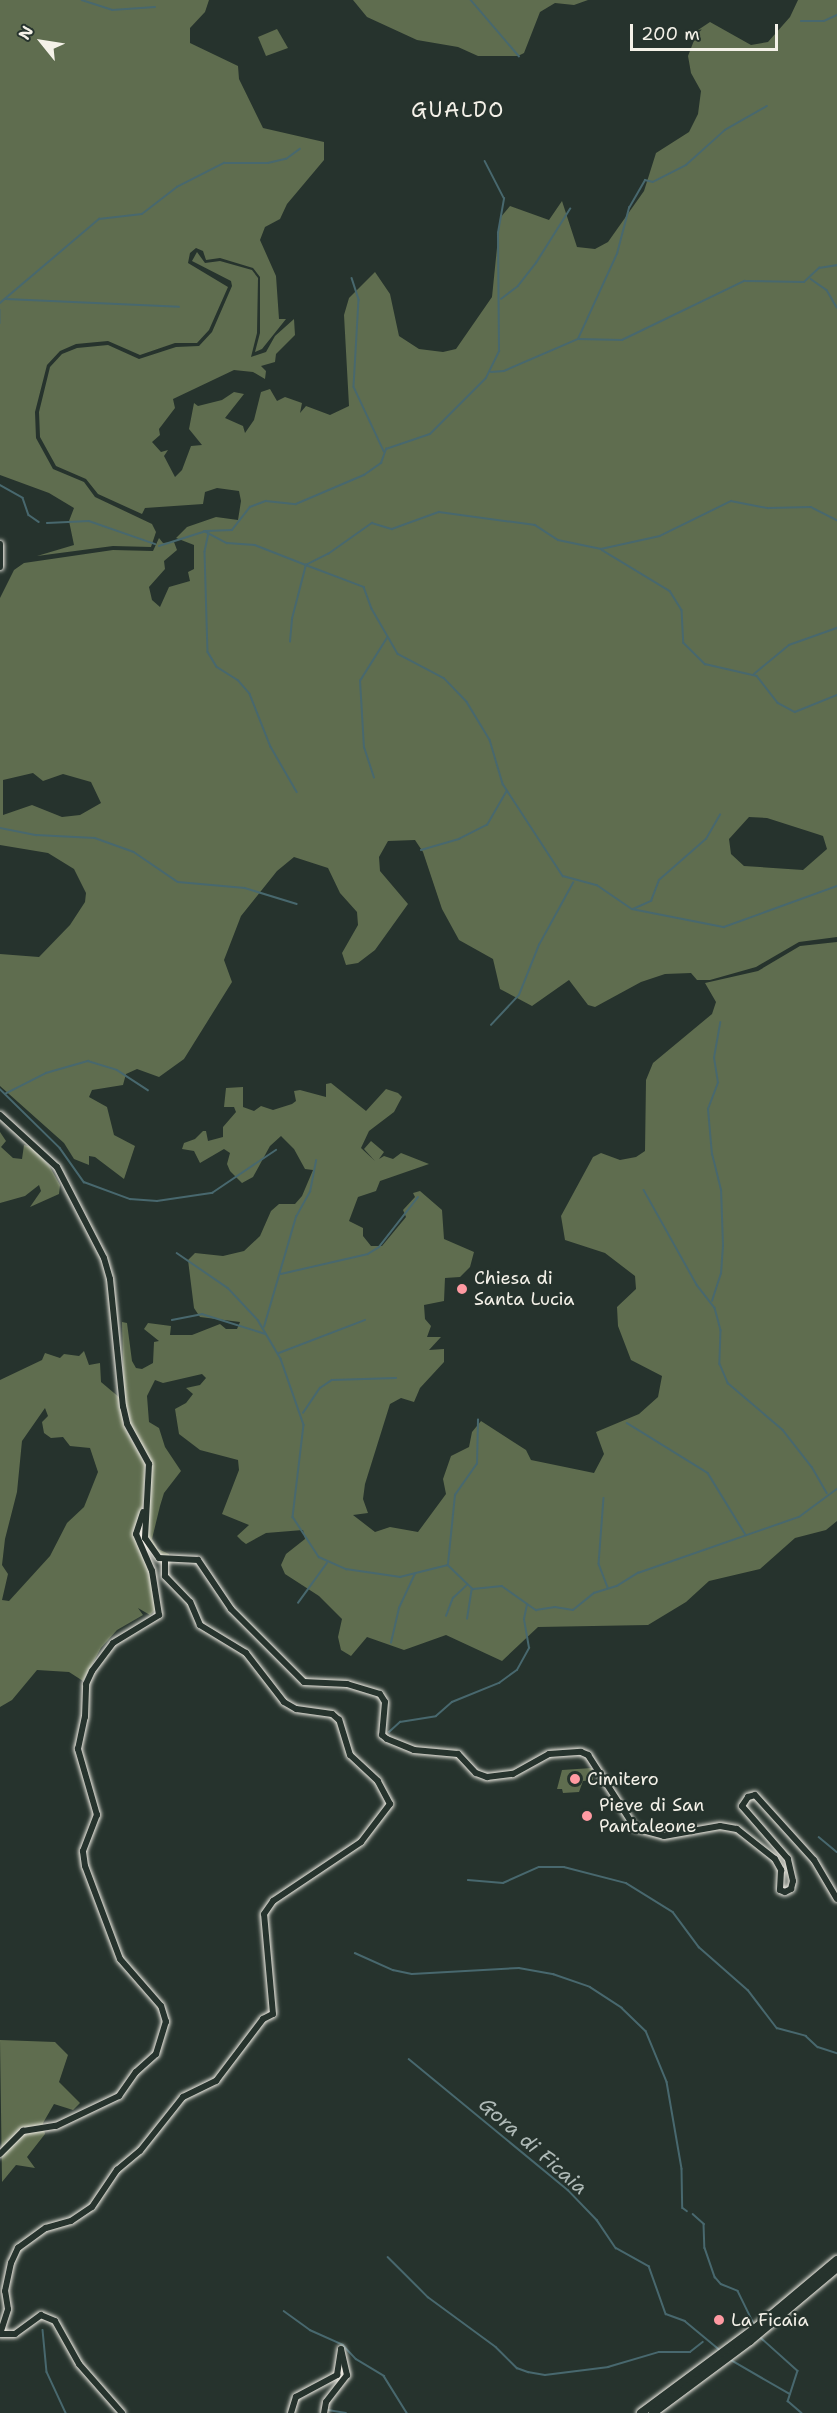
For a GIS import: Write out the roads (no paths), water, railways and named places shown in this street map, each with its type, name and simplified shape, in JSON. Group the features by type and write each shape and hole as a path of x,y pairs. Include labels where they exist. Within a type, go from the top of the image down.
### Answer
{"highway":[{"path":"642,2413 758,2326 837,2260"},
{"path":"653,2413 750,2342 837,2268"}],"street":[{"path":"0,544 0,567"},
{"path":"0,1115 57,1167 104,1258 110,1279 123,1406 127,1424 148,1464 145,1538 165,1562 165,1576 190,1602 200,1625 246,1653 284,1702 296,1709 332,1714 339,1720 350,1755 378,1781 390,1804 361,1842 273,1901 264,1914 273,2014 263,2019 216,2081 195,2088 178,2102 140,2151 117,2170 92,2207 71,2221 46,2228 18,2248 11,2263 5,2291 8,2310 0,2334 15,2334 41,2314 55,2321 79,2364 122,2413"},
{"path":"0,2154 23,2132 56,2126 119,2096 136,2072 156,2054 166,2022 161,2006 120,1959 106,1931 85,1866 83,1851 97,1815 78,1749 86,1684 92,1671 113,1643 159,1615 152,1571 136,1534 146,1506"},
{"path":"165,1562 187,1557 198,1560 231,1609 304,1682 346,1684 380,1694 385,1702 382,1735 387,1739 414,1750 458,1754 476,1773 487,1777 513,1773 549,1754 581,1752 588,1755 635,1828 664,1836 720,1826 736,1829 775,1859 781,1870 780,1890 785,1892 791,1889 793,1881 788,1859 742,1806 748,1797 755,1795 814,1860 837,1899"},
{"path":"291,2413 296,2397 337,2374 341,2349 347,2375 326,2402 324,2413"}],"waterway":[{"path":"82,0 112,10 155,7"},
{"path":"471,0 519,56"},
{"path":"801,21 824,21 837,15"},
{"path":"578,339 617,254 629,208 645,180 653,182 686,165 725,130 767,106"},
{"path":"0,303 99,219 142,214 177,187 224,163 268,163 286,159 300,149"},
{"path":"159,546 206,531 232,530 250,507 266,501 296,504 364,475 381,463 386,449 430,434 486,378 499,351 498,233 504,199 485,162"},
{"path":"501,299 518,286 536,263 570,209"},
{"path":"491,372 504,371 578,339 622,340 744,281 804,282 819,268 837,265"},
{"path":"352,278 359,300 354,387 384,451"},
{"path":"811,279 827,290 837,307"},
{"path":"6,299 179,307"},
{"path":"0,310 0,323"},
{"path":"0,485 23,498 29,515 39,522"},
{"path":"204,531 227,543 255,545 306,565 328,554 372,523 392,529 439,512 535,525 558,540 601,549 660,536 731,501 768,508 811,507 837,520"},
{"path":"47,523 89,521 155,544"},
{"path":"209,533 205,552 208,652 217,667 238,680 250,694 271,747 297,792"},
{"path":"602,550 670,591 682,610 684,643 705,664 757,676 778,703 795,712 837,695"},
{"path":"306,565 364,587 372,609 398,654 444,678 467,702 490,740 503,784 563,876 597,885 632,909 724,927 837,886"},
{"path":"290,642 292,619 306,565"},
{"path":"754,674 789,645 837,628"},
{"path":"374,778 364,748 360,681 387,638"},
{"path":"421,850 459,839 487,825 507,791"},
{"path":"633,909 651,901 659,880 706,839 720,815"},
{"path":"0,828 36,835 95,838 134,852 178,882 245,888 297,904"},
{"path":"491,1025 519,995 539,945 573,883"},
{"path":"712,1301 721,1274 723,1246 721,1190 712,1155 708,1109 718,1083 714,1058 720,1023"},
{"path":"5,1094 46,1073 88,1061 117,1070 148,1090"},
{"path":"0,1089 60,1148 84,1182 130,1199 157,1201 212,1193 276,1150"},
{"path":"264,1327 296,1217 310,1192 316,1161"},
{"path":"644,1190 697,1285 715,1308 721,1330 720,1364 728,1383 783,1430 812,1467 827,1493"},
{"path":"281,1274 368,1254 379,1247 418,1197"},
{"path":"177,1253 228,1288 258,1320 281,1359 304,1425 293,1517 319,1557 346,1569 400,1577 448,1565 473,1589 502,1586 536,1610 555,1607 573,1610 594,1593 617,1586 638,1573 799,1517 837,1489"},
{"path":"172,1320 202,1314 266,1334"},
{"path":"279,1353 365,1320"},
{"path":"303,1413 320,1388 332,1380 396,1378"},
{"path":"448,1564 455,1495 477,1464 478,1420"},
{"path":"627,1423 708,1473 746,1535"},
{"path":"604,1498 599,1564 608,1587"},
{"path":"298,1603 327,1563"},
{"path":"391,1643 399,1608 415,1573"},
{"path":"446,1616 453,1598 467,1585"},
{"path":"467,1619 472,1589"},
{"path":"389,1732 400,1722 436,1716 452,1702 499,1683 517,1670 529,1648 524,1619 527,1605"},
{"path":"819,1837 837,1852"},
{"path":"468,1880 503,1883 539,1867 564,1867 626,1883 673,1912 699,1947 748,1990 777,2028 806,2036 818,2047 837,2053"},
{"path":"355,1953 393,1970 412,1974 519,1968 553,1974 590,1987 622,2008 646,2031 667,2082 682,2169 683,2208 687,2211"},
{"name":"Gora di Ficaia","path":"409,2059 568,2190 597,2220 616,2248 649,2266 666,2314 685,2321 721,2351"},
{"path":"693,2214 704,2224 705,2248 715,2277 721,2284 738,2291 755,2326"},
{"path":"388,2257 428,2297 496,2347 517,2368 528,2372 545,2375 608,2367 659,2352 690,2352 703,2342"},
{"path":"284,2311 310,2330 343,2345 356,2359 384,2376 407,2413"},
{"path":"43,2330 47,2372 66,2413"},
{"path":"759,2336 798,2371 788,2401 802,2413"},
{"name":"Gora di Ficaia","path":"731,2360 790,2394"},
{"path":"328,2410 346,2413"}],"place":[{"name":"Chiesa di Santa Lucia","path":"462,1289"},
{"name":"Cimitero","path":"575,1779"},
{"name":"Pieve di San Pantaleone","path":"587,1816"},
{"name":"La Ficaia","path":"719,2320"}],"district":[{"name":"GUALDO","path":"458,110"}]}
